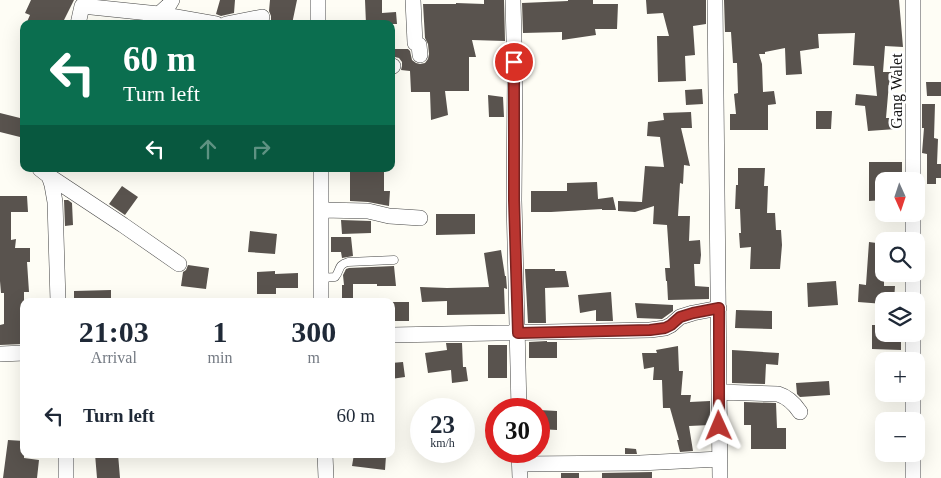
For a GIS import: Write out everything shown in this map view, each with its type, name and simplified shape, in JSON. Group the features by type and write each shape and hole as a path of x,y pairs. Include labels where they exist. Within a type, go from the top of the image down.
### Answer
{"street":[{"path":"153,19 172,0"},
{"path":"318,0 318,20"},
{"path":"413,0 415,43 419,45 420,55"},
{"path":"513,0 515,80 514,200 519,398"},
{"path":"716,0 720,478"},
{"name":"Gang Walet","path":"913,0 913,172"},
{"path":"79,20 82,6 166,20"},
{"path":"247,20 262,17"},
{"path":"44,172 179,264"},
{"path":"44,172 52,184 55,202 58,298"},
{"path":"321,172 321,298"},
{"path":"322,210 368,212 420,218"},
{"path":"395,335 650,330 665,328 680,317 719,308"},
{"path":"0,354 20,353"},
{"path":"719,392 778,394 792,402 800,412"},
{"path":"66,458 66,478"},
{"path":"325,458 326,478"},
{"path":"520,464 640,463 720,459"},
{"path":"913,462 913,478"}],"lane":[{"path":"321,278 334,277 343,263 394,260"}],"building":[{"path":"31,0 74,0 64,20 28,20 30,15 25,13"},
{"path":"220,0 235,0 234,13 221,16 216,14"},
{"path":"270,0 297,0 293,20 271,20 269,11"},
{"path":"365,0 382,0 382,13 396,12 397,24 395,24 395,20 366,20"},
{"path":"484,0 504,0 505,41 472,40 476,57 469,57 469,91 445,91 448,115 431,120 430,92 411,92 410,71 401,70 402,62 399,58 395,57 395,49 408,49 412,60 420,64 425,63 429,54 425,38 423,4 484,4"},
{"path":"593,0 593,4 618,4 617,29 595,29 596,35 562,40 562,32 523,33 522,3"},
{"path":"646,0 706,0 706,24 693,26 695,55 685,56 686,81 658,82 657,36 669,36 663,13 647,14"},
{"path":"724,0 899,0 903,47 885,46 883,72 893,72 892,82 889,83 886,118 895,118 896,129 868,131 865,106 855,105 856,94 877,96 874,66 853,65 855,33 818,34 819,48 800,51 802,74 786,75 785,48 759,54 762,64 763,92 774,91 776,104 768,105 768,130 730,130 730,114 736,114 734,94 738,93 737,63 733,63 731,32 725,32"},
{"path":"926,82 941,82 941,96 927,96"},
{"path":"702,89 703,104 686,105 685,90"},
{"path":"488,95 503,97 504,117 489,117"},
{"path":"922,104 935,104 934,138 938,139 937,164 941,164 941,178 936,178 936,184 927,184 927,154 922,153 924,128 922,128"},
{"path":"816,111 832,111 831,129 816,129"},
{"path":"691,112 692,128 681,128 690,166 684,165 683,184 680,183 678,216 690,216 689,241 700,240 700,264 694,264 695,286 709,287 709,299 668,300 665,268 670,268 667,225 653,224 654,206 635,212 618,211 618,201 642,202 645,166 664,167 660,137 647,136 648,122 664,120 663,113"},
{"path":"0,113 20,118 20,137 0,132"},
{"path":"869,162 902,162 902,172 875,172 875,201 869,201"},
{"path":"738,168 765,168 764,186 768,186 767,213 775,213 776,230 781,230 780,269 750,269 751,247 740,248 740,209 735,209"},
{"path":"350,172 384,172 384,191 390,191 389,206 350,201"},
{"path":"597,182 598,199 613,197 616,210 531,212 531,191 567,191 567,183"},
{"path":"122,186 138,197 125,215 109,204"},
{"path":"0,196 27,196 28,212 11,212 11,240 16,239 15,248 30,248 30,262 27,262 29,292 24,292 24,298 20,298 20,344 0,345 0,325 4,324 4,293 1,293"},
{"path":"64,200 72,203 73,225 65,226"},
{"path":"436,214 475,214 475,234 436,235"},
{"path":"341,220 371,221 371,233 342,234"},
{"path":"250,231 277,234 275,254 248,252"},
{"path":"331,237 351,237 353,256 342,258 341,252 331,252"},
{"path":"869,242 875,243 875,282 884,282 884,286 895,286 895,292 875,292 875,303 858,302 859,284 866,285"},
{"path":"501,250 507,289 504,288 505,314 447,315 447,301 422,302 420,287 489,287 484,253"},
{"path":"188,265 209,268 206,289 181,286 183,272"},
{"path":"394,266 396,286 353,284 353,298 342,298 343,275 346,269"},
{"path":"525,269 566,271 569,287 545,288 546,323 528,323"},
{"path":"275,271 275,274 298,273 298,288 276,288 276,294 257,294 257,272"},
{"path":"836,281 838,305 808,307 807,283"},
{"path":"111,290 111,298 74,298 74,291"},
{"path":"611,292 613,321 596,321 596,310 580,313 578,295"},
{"path":"395,302 409,302 409,321 395,321"},
{"path":"635,303 673,305 673,311 662,319 637,318"},
{"path":"736,310 772,311 772,329 735,328"},
{"path":"872,325 875,325 875,342 901,342 901,350 872,349"},
{"path":"529,342 557,342 557,358 529,358"},
{"path":"446,343 462,343 463,367 466,367 468,381 452,383 451,370 428,373 425,353 447,350"},
{"path":"488,345 507,345 507,378 488,378"},
{"path":"678,346 679,371 683,371 681,395 691,395 690,402 710,401 710,425 689,426 693,451 680,452 677,440 679,440 670,408 663,408 662,380 653,380 654,367 644,369 642,353 657,353 656,350"},
{"path":"732,350 779,353 778,365 766,364 765,384 732,383"},
{"path":"403,362 405,377 395,378 395,363"},
{"path":"829,381 830,395 800,397 797,394 796,383"},
{"path":"744,402 776,403 777,428 786,428 786,449 751,449 751,425 744,425"},
{"path":"550,411 557,411 557,430 550,430"},
{"path":"8,440 20,441 20,458 39,460 37,478 3,478"},
{"path":"625,448 636,449 637,454 625,454"},
{"path":"95,458 118,458 120,478 97,478"},
{"path":"353,458 386,458 385,470 352,466"},
{"path":"652,472 652,478 602,478 602,473"},
{"path":"561,473 579,473 579,478 561,478"}],"route":[{"path":"514,62 514,200 518,333 650,330 665,328 680,317 719,308 719,426"}]}
